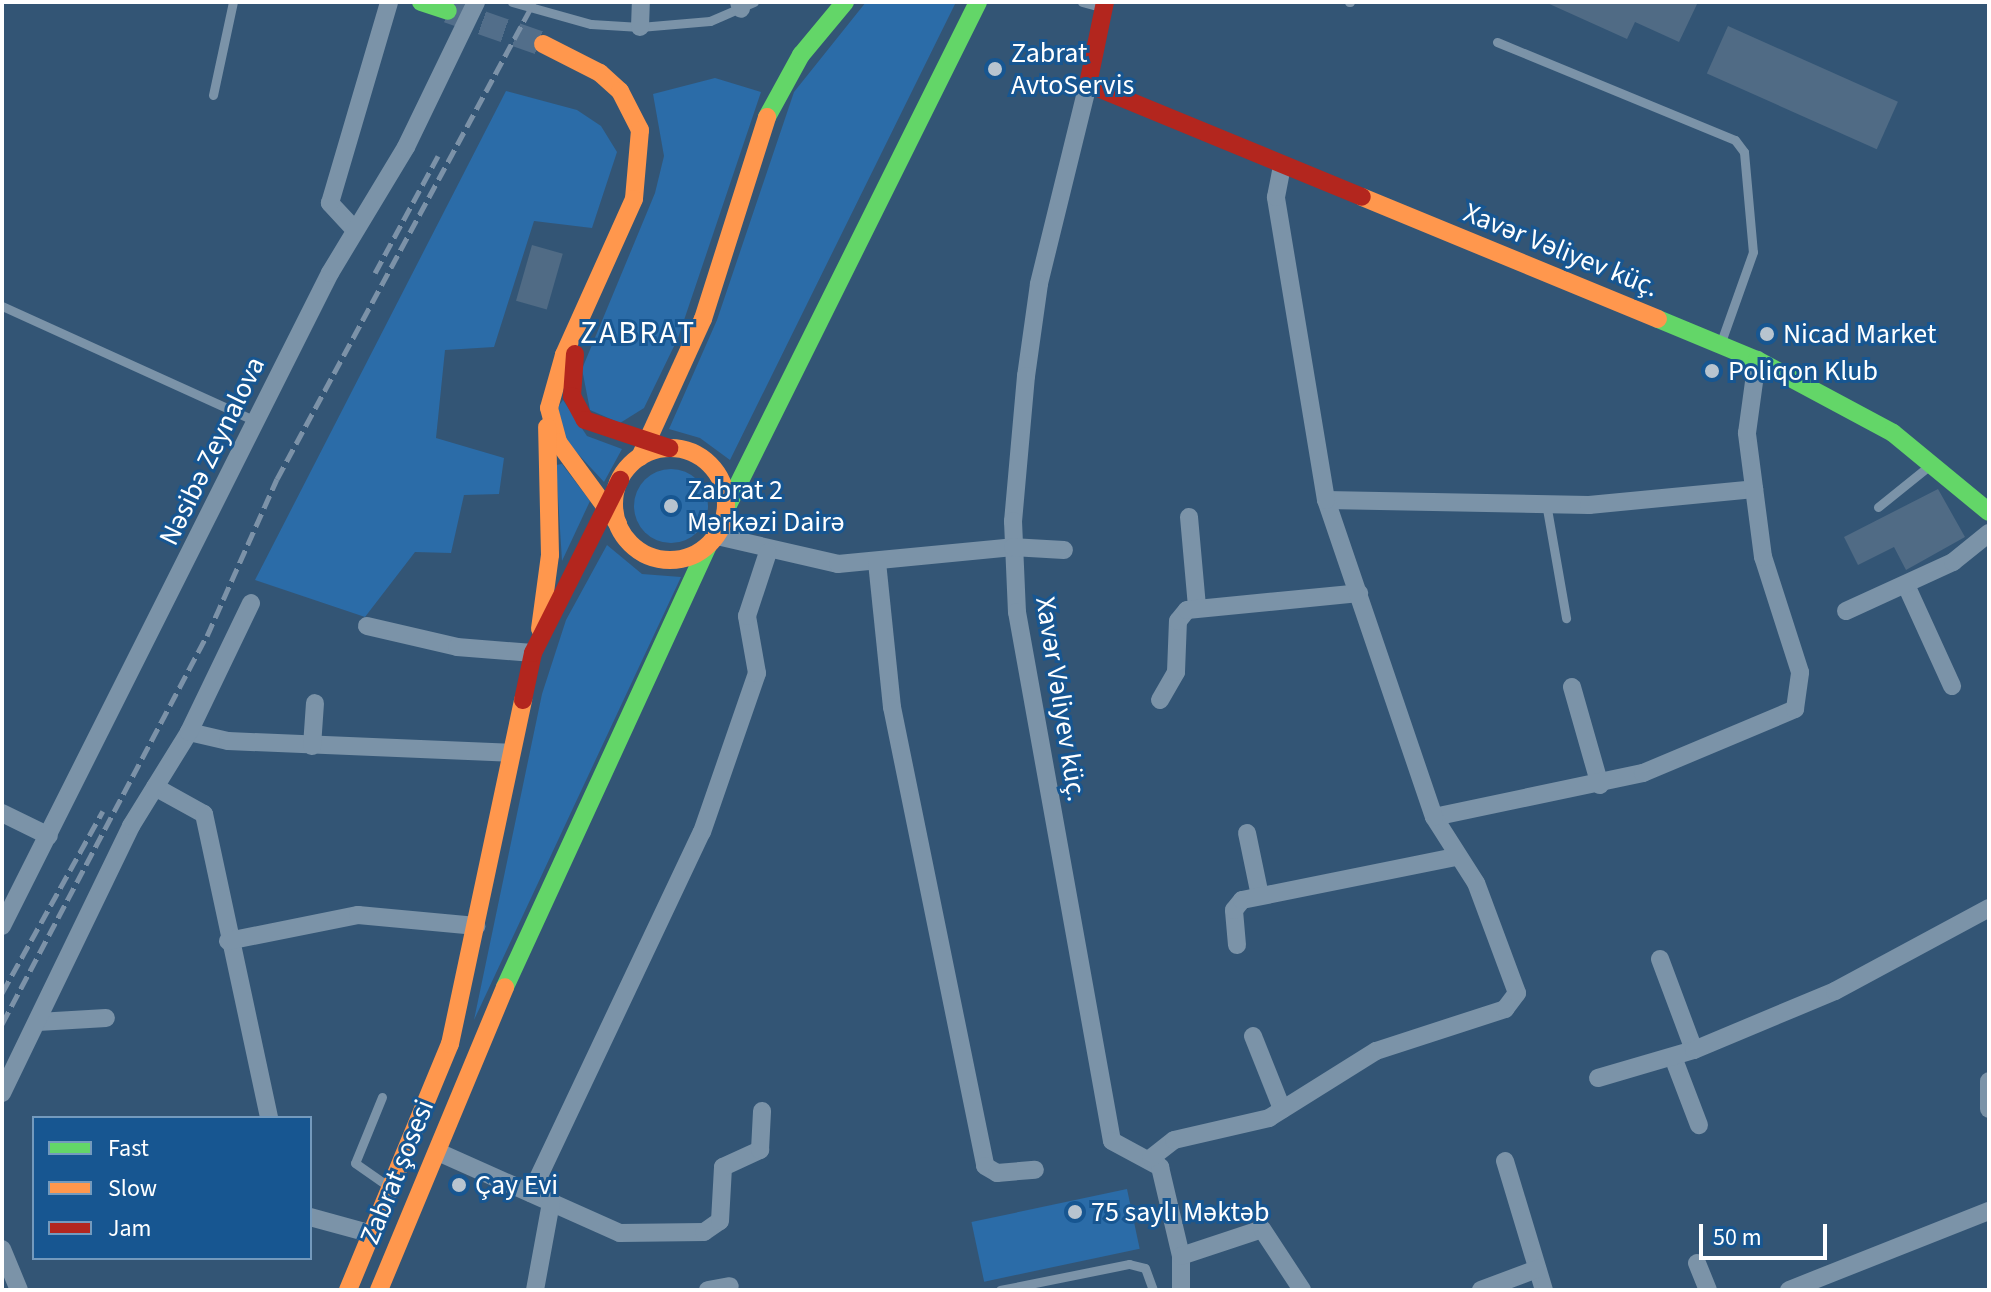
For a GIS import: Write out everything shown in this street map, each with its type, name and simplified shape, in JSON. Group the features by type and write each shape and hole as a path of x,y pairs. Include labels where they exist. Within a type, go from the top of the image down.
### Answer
{"main road":[{"path":"421,2 448,11"},
{"path":"536,644 605,506 643,450 703,319 767,117 801,55 845,2"},
{"path":"549,408 558,442 636,549 664,560 712,541 978,2"},
{"name":"Xavər Vəliyev küç.","path":"1104,5 1088,84 1757,360 1855,410 1933,463 1989,512"},
{"path":"536,644 550,555 549,408 585,313 634,199 640,130 620,91 600,73 543,44"},
{"path":"585,313 571,382 578,411 603,431 643,450 669,448 711,465 727,507"},
{"path":"618,524 620,480"},
{"name":"Zabrat şosesi","path":"379,1290 438,1152 465,1075 712,541"},
{"name":"Zabrat şosesi","path":"348,1290 412,1143 450,1044 510,753 536,644"}],"street":[{"path":"355,230 330,203 389,2"},
{"name":"Nəsibə Zeynalova","path":"2,926 355,230 406,147 476,2"},
{"path":"640,27 641,2"},
{"name":"Xavər Vəliyev küç.","path":"1088,84 1039,284 1013,547 1029,695 1112,1141 1129,1156 1151,1158"},
{"path":"1181,1290 1181,1256 1167,1183 1151,1158 1174,1140 1259,1122 1376,1051 1514,1001 1476,883 1455,857 1434,817 1326,500 1276,197 1282,166"},
{"path":"1434,817 1600,785 1774,721 1801,700 1754,489 1745,408 1757,360"},
{"path":"1326,500 1649,503 1754,489"},
{"path":"1189,517 1197,606"},
{"path":"1846,611 1906,585 1989,533"},
{"path":"712,541 768,552 877,562 1013,547 1064,550"},
{"path":"531,1193 702,832 757,673 747,616 768,552"},
{"path":"877,562 892,707 985,1166 997,1173 1035,1170"},
{"path":"1906,585 1952,686"},
{"path":"1160,700 1176,672 1178,621 1197,606 1359,593"},
{"path":"2,1093 155,787 189,732 251,603"},
{"path":"367,626 457,647 536,644"},
{"path":"1572,687 1600,785"},
{"path":"312,746 315,703"},
{"path":"189,732 312,746 510,753"},
{"path":"155,787 204,814 228,941 251,1014 269,1116"},
{"path":"2,813 49,836"},
{"path":"1247,833 1260,896"},
{"path":"1237,945 1234,910 1260,896 1455,857"},
{"path":"1598,1078 1694,1050 1890,965 1989,908"},
{"path":"228,941 358,915 476,926"},
{"path":"1660,959 1694,1050"},
{"path":"38,1022 106,1018"},
{"path":"1253,1036 1282,1109"},
{"path":"1673,1057 1699,1125"},
{"path":"1989,1081 1989,1109"},
{"path":"438,1152 620,1233 714,1229 723,1167 760,1150 762,1111"},
{"path":"1505,1161 1544,1290"},
{"path":"535,1290 551,1203"},
{"path":"1789,1290 1989,1211"},
{"path":"312,1218 372,1234"},
{"path":"1181,1256 1262,1229 1302,1290"},
{"path":"2,1249 19,1290"},
{"path":"1697,1263 1708,1290"},
{"path":"1481,1290 1537,1269"},
{"path":"708,1290 730,1286"}],"lane":[{"path":"213,95 233,2"},
{"path":"512,2 591,24 640,27 678,27 745,4"},
{"path":"1082,2 1104,5"},
{"path":"1497,42 1735,140 1744,152 1753,252 1720,345"},
{"path":"2,306 258,422"},
{"path":"1878,507 1933,463"},
{"path":"1546,503 1566,618"},
{"path":"382,1097 355,1163 392,1189"},
{"path":"1000,1290 1129,1264 1145,1268 1153,1290"}],"shaded area":[{"path":"866,2 956,2 730,460 700,438 669,429 717,320 794,92"},
{"path":"715,78 761,92 678,338 644,408 620,423 590,410 582,369 655,193 664,156 653,94"},
{"path":"506,91 577,110 601,126 617,152 592,228 534,221 494,347 445,350 436,438 504,458 499,494 464,495 451,553 415,552 365,617 255,580"},
{"path":"563,400 587,436 622,449 604,482 566,441 558,407"},
{"path":"562,464 590,501 562,561 556,465"},
{"name":"Zabrat 2 Mərkəzi Dairə","path":"664,469 678,469 692,475 702,485 708,506 706,520 692,537 678,543 664,543 650,537 640,527 634,513 634,499 640,485 650,475"},
{"path":"607,545 642,574 681,577 474,1020 542,694 566,620"},
{"path":"1127,1189 1140,1249 984,1282 971,1222"}],"building":[{"path":"1545,2 1698,2 1679,42 1635,22 1627,39"},
{"path":"1728,26 1898,102 1877,149 1707,74"},
{"path":"532,245 563,254 547,310 516,301"},
{"path":"1938,489 1965,537 1906,570 1894,547 1858,565 1844,537"}],"tunnel":[{"path":"448,11 543,44"}],"railway":[{"path":"2,1024 207,636 277,479 534,2"},
{"path":"375,273 438,156"},
{"path":"2,993 103,811"}],"traffic: fast":[{"path":"421,2 448,11"},
{"path":"767,117 801,55 845,2"},
{"path":"727,507 978,2"},
{"path":"1658,319 1757,360 1893,433 1989,512"},
{"path":"505,987 707,547"}],"traffic: slow":[{"path":"543,44 600,73 620,91 640,130 634,199 564,355 549,408 558,442 618,524"},
{"path":"640,457 703,319 767,117"},
{"path":"1362,197 1658,319"},
{"path":"540,629 550,555 547,427"},
{"path":"670,448 691,452 710,464 722,483 726,504 722,525 710,544 691,556 670,560 649,556 630,544 618,525 614,504 618,483 630,464 649,452 670,448"},
{"path":"348,1290 450,1044 523,700"},
{"path":"379,1290 505,987"}],"traffic: jam":[{"path":"1105,2 1088,84 1362,197"},
{"path":"575,354 572,396 585,420 669,448"},
{"path":"523,700 533,653 620,480"}],"place":[{"name":"Zabrat AvtoServis","path":"995,69"},
{"name":"Nicad Market","path":"1767,334"},
{"name":"Poliqon Klub","path":"1712,371"},
{"name":"Zabrat 2 Mərkəzi Dairə","path":"671,506"},
{"name":"Çay Evi","path":"459,1185"},
{"name":"75 saylı Məktəb","path":"1075,1212"}],"district":[{"name":"ZABRAT","path":"638,333"}]}
